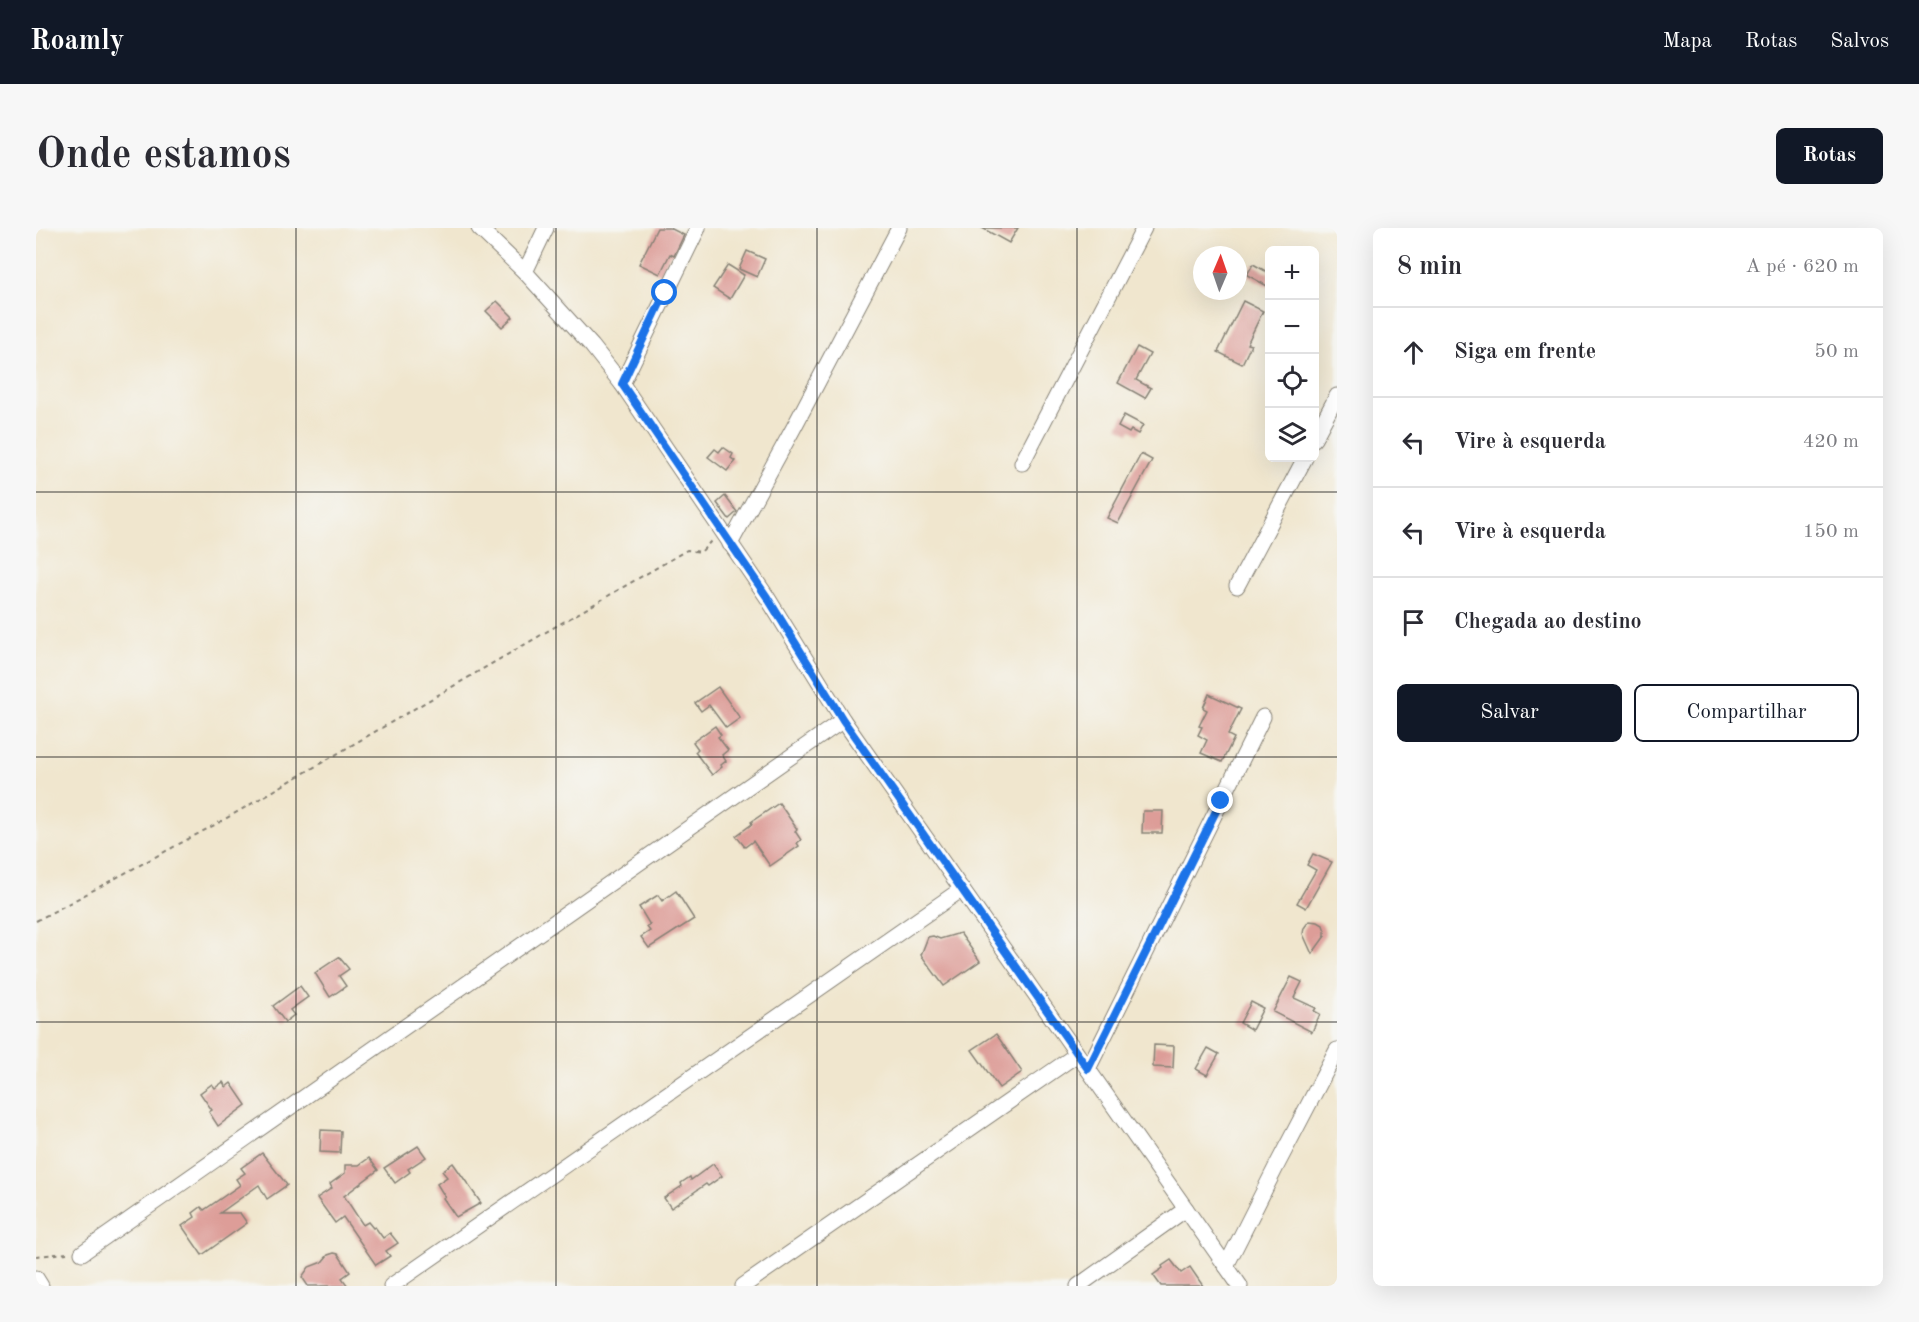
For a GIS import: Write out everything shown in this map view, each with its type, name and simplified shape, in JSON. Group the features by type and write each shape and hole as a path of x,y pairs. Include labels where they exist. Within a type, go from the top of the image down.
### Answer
{"street":[{"path":"479,228 525,272 592,346 622,384 767,597 843,720 1240,1286"},
{"path":"525,272 546,228"},
{"path":"622,384 698,228"},
{"path":"730,544 794,429 899,228"},
{"path":"1022,464 1144,228"},
{"path":"1319,430 1337,396"},
{"path":"1237,586 1303,462"},
{"path":"1088,1069 1263,717"},
{"path":"82,1253 843,720"},
{"path":"391,1286 962,889"},
{"path":"1226,1266 1337,1050"},
{"path":"742,1286 1077,1055"},
{"path":"1078,1286 1186,1209"},
{"path":"36,1278 41,1286"}],"path":[{"path":"36,921 220,822 687,550 701,552 722,530"},
{"path":"36,1256 82,1253"}],"building":[{"path":"657,228 670,228 684,235 674,256 670,254 660,274 639,264"},
{"path":"982,228 1018,228 1009,243"},
{"path":"747,251 765,259 757,277 739,269"},
{"path":"1253,264 1265,271 1265,285 1247,275"},
{"path":"728,265 744,275 730,299 713,288"},
{"path":"497,301 513,317 502,327 486,311"},
{"path":"1243,301 1263,311 1247,344 1251,345 1242,364 1218,352"},
{"path":"1137,347 1150,354 1136,380 1151,388 1145,398 1118,383"},
{"path":"1124,415 1143,425 1138,434 1131,430 1129,433 1118,427"},
{"path":"723,447 733,454 731,458 735,461 727,471 708,457 715,449 719,452"},
{"path":"1141,454 1152,460 1118,523 1107,518"},
{"path":"725,496 737,512 729,519 717,503"},
{"path":"718,687 740,718 726,728 709,705 701,711 695,703"},
{"path":"1209,694 1241,709 1228,735 1234,738 1222,762 1201,753 1207,740 1198,735 1202,727 1199,726 1207,710 1203,708"},
{"path":"715,726 721,735 718,737 728,750 722,755 726,761 712,775 695,752 698,749 693,742"},
{"path":"779,803 797,829 795,831 801,840 797,843 799,846 770,866 753,841 745,847 736,836 752,824 751,822"},
{"path":"1143,811 1163,811 1162,833 1142,833"},
{"path":"1313,854 1332,862 1306,908 1297,903 1316,870 1307,865"},
{"path":"676,891 694,919 649,948 641,937 650,931 647,927 650,925 639,907 658,895 662,901"},
{"path":"1309,921 1323,925 1325,931 1325,936 1312,954 1303,934"},
{"path":"960,933 980,961 944,986 921,955 928,937 933,936 940,939"},
{"path":"339,957 349,969 339,976 346,986 330,997 315,973"},
{"path":"1291,977 1302,982 1294,998 1316,1008 1314,1011 1320,1014 1312,1032 1273,1012"},
{"path":"300,986 308,997 290,1010 294,1015 285,1022 273,1006"},
{"path":"1251,1002 1263,1008 1252,1030 1240,1023"},
{"path":"996,1034 1022,1072 999,1088 972,1050"},
{"path":"1154,1045 1174,1046 1173,1068 1153,1067"},
{"path":"1208,1048 1219,1054 1207,1075 1196,1069"},
{"path":"223,1082 226,1087 231,1083 246,1105 218,1126 209,1112 212,1110 200,1093 212,1084 215,1088"},
{"path":"321,1130 341,1131 340,1153 320,1152"},
{"path":"418,1146 426,1157 408,1169 410,1172 395,1183 384,1168"},
{"path":"262,1153 287,1185 267,1199 259,1185 220,1213 240,1213 247,1223 202,1255 182,1226 195,1217 193,1213 201,1207 204,1210 240,1185 236,1179 245,1173 241,1168"},
{"path":"369,1158 378,1170 344,1196 363,1225 368,1222 383,1238 390,1233 398,1243 386,1251 390,1256 376,1265 343,1217 335,1223 317,1198 332,1188 330,1184 345,1173 345,1165 359,1165"},
{"path":"453,1163 481,1203 456,1217 437,1184 447,1177 442,1171"},
{"path":"713,1164 722,1176 671,1208 664,1198 682,1186 681,1183 690,1177 691,1180"},
{"path":"338,1254 350,1272 342,1278 348,1286 308,1286 302,1277 309,1267 322,1262 328,1255"},
{"path":"1171,1260 1181,1273 1190,1267 1203,1286 1161,1286 1153,1275"}],"route":[{"path":"665,293 622,384 767,597 843,720 1088,1069 1221,801"}]}
